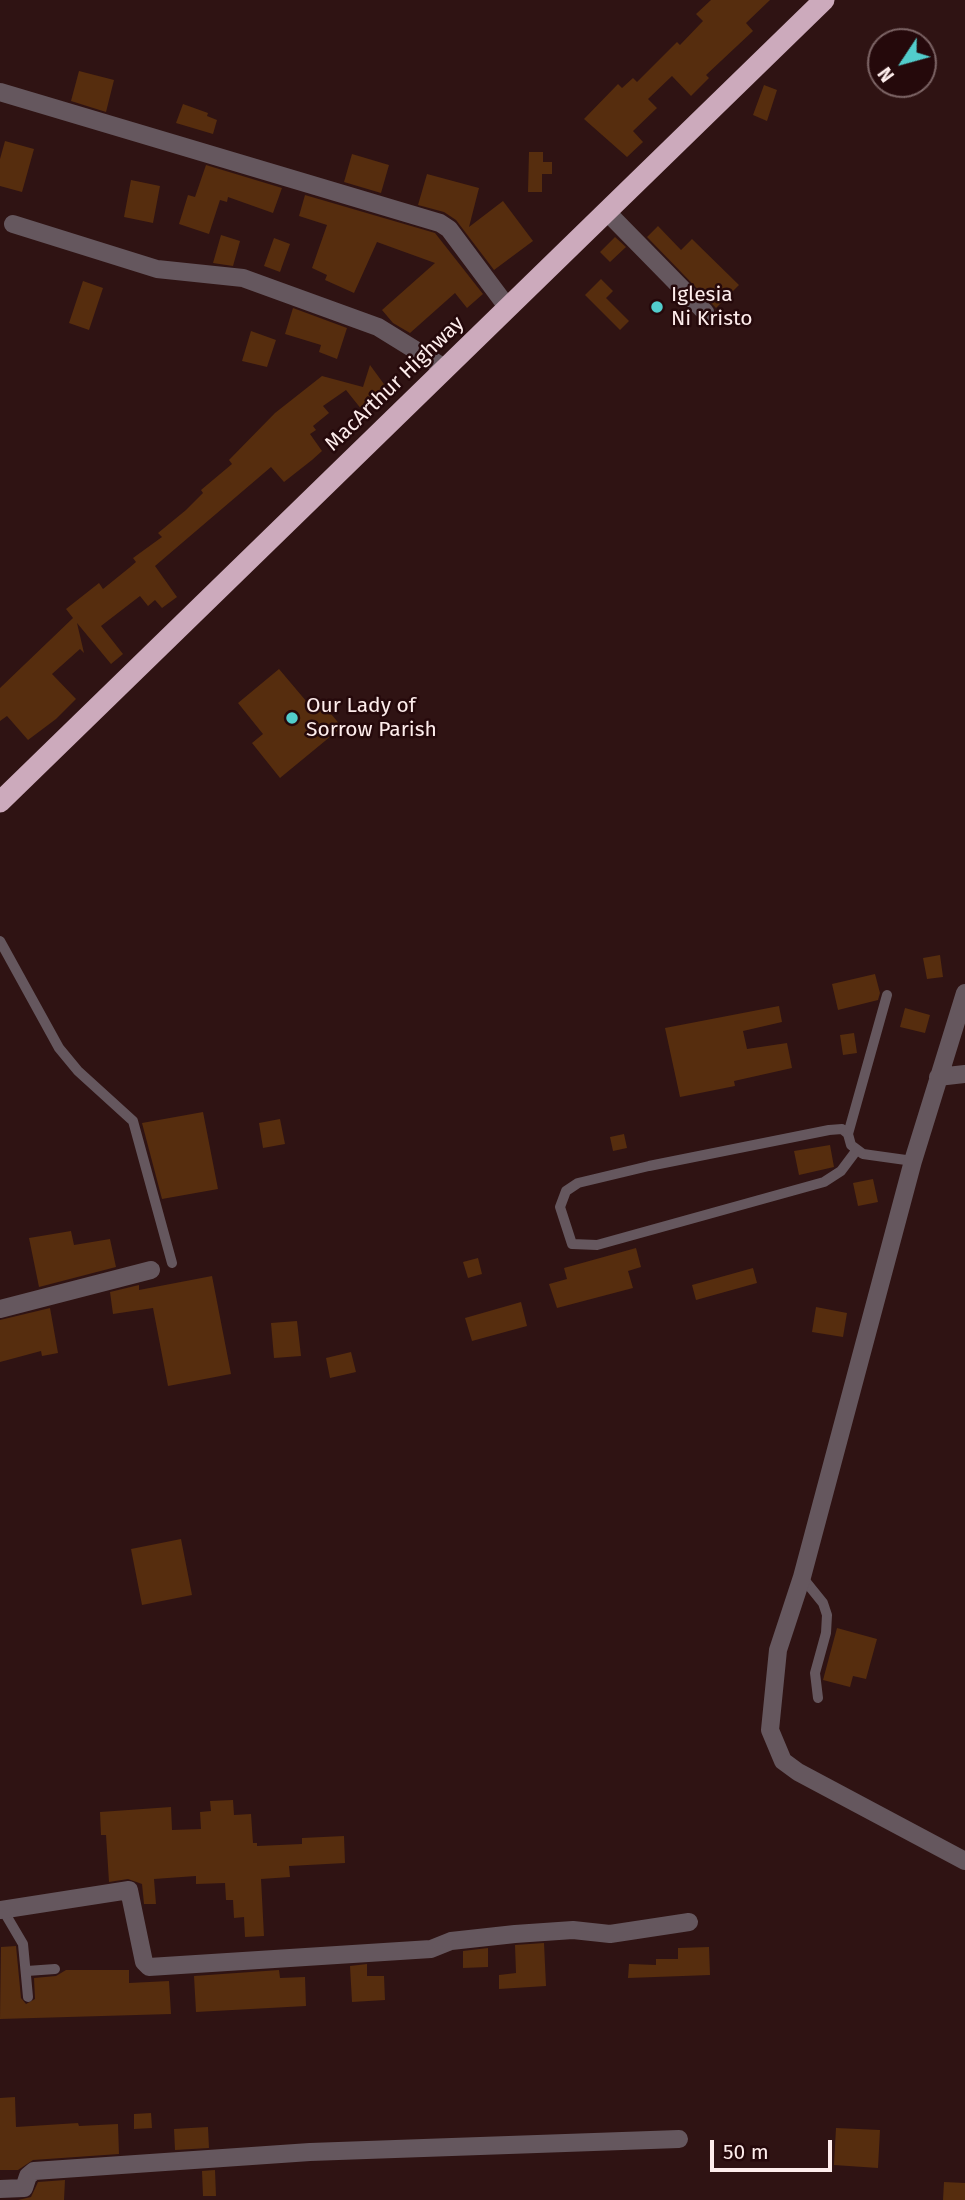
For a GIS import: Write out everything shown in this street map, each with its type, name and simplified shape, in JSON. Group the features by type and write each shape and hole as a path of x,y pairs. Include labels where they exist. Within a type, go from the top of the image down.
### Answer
{"highway":[{"name":"MacArthur Highway","path":"0,802 824,0"}],"street":[{"path":"0,92 440,223 449,229 508,308"},
{"path":"607,212 705,312"},
{"path":"13,224 157,269 243,278 378,327 446,369"},
{"path":"965,993 913,1161 802,1577 778,1650 770,1730 783,1761 798,1772 965,1861"},
{"path":"938,1077 965,1074"},
{"path":"0,1308 150,1270"},
{"path":"1,1910 129,1890 144,1962 149,1967 431,1949 451,1941 515,1934 573,1930 610,1934 689,1922"},
{"path":"0,2189 24,2188 28,2176 34,2171 324,2152 679,2140"}],"lane":[{"path":"0,941 59,1048 78,1072 134,1121 172,1263"},
{"path":"848,1134 887,995"},
{"path":"856,1151 834,1177 757,1203 597,1245 572,1244 560,1207 566,1191 578,1183 829,1130 842,1129 848,1134 856,1151 863,1154 913,1161"},
{"path":"802,1577 824,1603 827,1615 826,1633 814,1674 818,1698"},
{"path":"1,1910 23,1944 28,1997"},
{"path":"27,1971 55,1969"}],"building":[{"path":"711,0 770,0 746,23 753,31 706,75 709,78 691,96 672,76 648,99 657,108 633,131 643,142 627,157 584,119 618,84 622,88 633,78 637,82 677,42 680,45 703,21 696,14"},
{"path":"79,71 114,80 106,112 71,101"},
{"path":"764,85 777,90 767,121 753,115"},
{"path":"183,104 208,113 207,116 217,120 213,134 176,123"},
{"path":"5,141 34,149 22,192 0,186 0,159"},
{"path":"529,152 543,152 543,162 552,162 552,174 542,174 542,192 528,192"},
{"path":"352,154 389,165 381,193 344,182"},
{"path":"206,165 282,188 273,213 228,197 227,202 220,200 209,234 179,224 188,195 195,197"},
{"path":"427,174 479,188 469,227 503,201 533,241 494,270 456,220 444,212 418,205"},
{"path":"131,180 160,186 153,223 124,217"},
{"path":"305,195 435,233 483,294 467,308 455,293 410,333 393,323 382,310 435,263 377,242 354,293 325,280 327,275 312,268 327,225 299,216"},
{"path":"658,226 681,250 692,239 739,285 716,308 647,237"},
{"path":"221,235 240,241 233,266 213,263"},
{"path":"615,237 626,247 610,262 600,252"},
{"path":"274,238 290,244 280,272 264,266"},
{"path":"601,279 613,291 606,298 629,321 620,330 585,295"},
{"path":"83,281 103,288 89,330 69,323"},
{"path":"293,308 347,328 337,359 319,352 321,345 285,334"},
{"path":"251,331 276,340 267,367 242,361"},
{"path":"370,365 389,391 362,410 346,390 323,406 329,413 313,426 316,430 310,434 322,451 284,482 271,467 155,566 177,597 162,608 155,600 148,606 140,596 101,626 123,654 111,664 77,623 84,653 80,649 52,674 76,699 56,719 28,740 7,716 0,721 0,688 73,618 66,609 99,583 103,589 136,562 133,558 162,537 158,533 186,510 203,493 201,490 232,464 229,460 275,413 322,376 363,387"},
{"name":"Our Lady of Sorrow Parish","path":"279,669 312,708 320,701 342,727 280,778 252,743 263,734 238,703"},
{"path":"940,955 943,977 927,979 923,958"},
{"path":"875,974 880,993 878,1000 838,1010 832,984"},
{"path":"779,1006 782,1022 743,1031 747,1049 787,1043 792,1068 734,1081 735,1086 680,1097 665,1028"},
{"path":"905,1008 930,1015 925,1033 900,1027"},
{"path":"854,1033 857,1053 843,1055 840,1035"},
{"path":"203,1112 218,1189 162,1199 142,1123"},
{"path":"280,1119 285,1144 263,1148 259,1123"},
{"path":"624,1134 627,1148 613,1151 610,1137"},
{"path":"830,1145 834,1167 799,1175 794,1151"},
{"path":"873,1179 878,1202 858,1206 853,1183"},
{"path":"71,1231 74,1245 110,1239 116,1267 39,1287 29,1238"},
{"path":"636,1248 641,1267 628,1271 633,1288 557,1308 549,1284 567,1279 564,1268"},
{"path":"478,1258 482,1274 468,1278 463,1262"},
{"path":"753,1268 757,1283 696,1300 692,1285"},
{"path":"212,1276 231,1374 168,1386 153,1308 113,1314 110,1292 139,1285 139,1290"},
{"path":"521,1302 527,1326 472,1341 465,1318"},
{"path":"816,1307 847,1313 843,1337 812,1332"},
{"path":"50,1308 58,1353 42,1356 41,1351 0,1362 0,1320"},
{"path":"297,1321 301,1356 274,1358 271,1323"},
{"path":"351,1352 356,1372 330,1378 326,1358"},
{"path":"181,1539 192,1595 142,1605 131,1549"},
{"path":"837,1628 877,1639 866,1679 853,1676 850,1687 823,1680"},
{"path":"233,1800 234,1815 251,1814 253,1843 257,1843 257,1846 302,1844 302,1838 344,1836 345,1863 289,1866 290,1877 261,1879 264,1936 245,1937 244,1917 234,1918 233,1900 226,1900 225,1883 196,1884 196,1876 154,1879 156,1904 144,1904 142,1884 128,1879 109,1882 106,1835 101,1835 100,1812 171,1807 172,1830 201,1829 200,1812 211,1811 210,1801"},
{"path":"544,1943 546,1986 499,1989 499,1975 516,1973 515,1945"},
{"path":"16,1946 21,1998 26,2004 35,1999 34,1978 56,1976 66,1970 129,1970 129,1983 169,1981 171,2014 0,2019 1,1947"},
{"path":"709,1947 710,1975 628,1978 629,1964 656,1965 656,1959 678,1959 678,1948"},
{"path":"488,1948 488,1967 463,1968 463,1951"},
{"path":"367,1964 367,1976 384,1976 385,2000 352,2002 350,1966"},
{"path":"279,1970 280,1978 305,1977 306,2006 196,2012 194,1976"},
{"path":"15,2097 16,2127 78,2123 79,2126 118,2124 119,2154 33,2160 18,2170 0,2170 0,2098"},
{"path":"151,2113 152,2128 134,2129 134,2114"},
{"path":"208,2127 209,2148 175,2150 174,2129"},
{"path":"836,2128 880,2130 878,2168 834,2165"},
{"path":"215,2170 216,2196 203,2196 202,2171"},
{"path":"65,2180 64,2200 18,2200 31,2197 38,2182"},
{"path":"944,2182 965,2183 965,2200 943,2200"}],"place":[{"name":"Iglesia Ni Kristo","path":"657,307"},
{"name":"Our Lady of Sorrow Parish","path":"292,718"}]}
